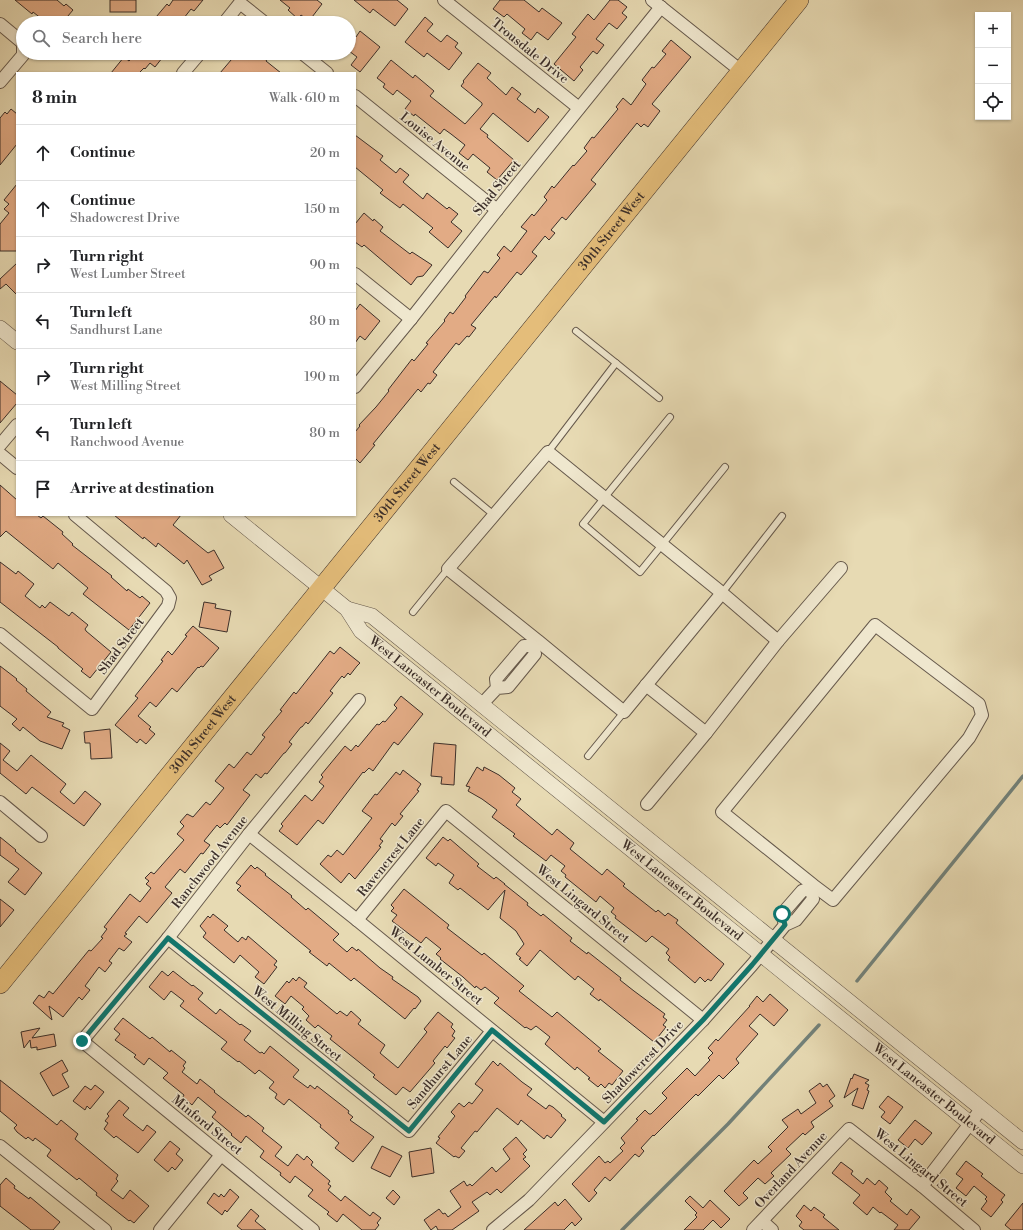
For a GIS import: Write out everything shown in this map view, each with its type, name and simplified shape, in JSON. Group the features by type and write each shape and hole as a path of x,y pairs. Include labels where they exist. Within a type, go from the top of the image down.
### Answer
{"main road":[{"name":"30th Street West","path":"0,984 320,588 799,0"}],"street":[{"name":"Trousdale Drive","path":"444,0 579,108"},
{"path":"230,16 240,3 256,16"},
{"name":"Shad Street","path":"356,386 579,108 656,4"},
{"path":"656,4 741,71"},
{"path":"0,24 16,41"},
{"path":"0,82 16,58"},
{"path":"184,72 194,60"},
{"path":"311,60 326,72"},
{"name":"Louise Avenue","path":"356,97 497,210"},
{"path":"356,275 411,319"},
{"path":"0,328 16,341"},
{"path":"0,445 16,426"},
{"path":"722,593 624,712 535,644 448,570 548,452 722,593 778,641"},
{"path":"0,454 16,467"},
{"name":"Shad Street","path":"0,634 92,709 168,606 170,598 166,590 76,516"},
{"name":"West Lancaster Boulevard","path":"232,516 347,609 361,630 1023,1166"},
{"path":"647,804 706,733 778,641 841,568"},
{"name":"West Lancaster Boulevard","path":"347,609 372,616 1023,1142"},
{"path":"875,625 979,704 982,715 969,738 834,900 812,887 722,812 875,625"},
{"path":"482,704 497,688 508,687 535,654 535,644"},
{"path":"646,685 706,733"},
{"name":"Ranchwood Avenue","path":"82,1041 168,938 249,834 359,700"},
{"path":"0,802 41,836"},
{"name":"Ravencrest Lane","path":"357,920 446,811"},
{"name":"West Lingard Street","path":"446,811 703,1020"},
{"name":"West Lumber Street","path":"249,834 357,920 604,1122"},
{"name":"Shadowcrest Drive","path":"492,1230 529,1200 703,1020 785,925 796,920 813,899 812,887"},
{"name":"West Milling Street","path":"168,938 409,1131"},
{"name":"Sandhurst Lane","path":"409,1131 492,1030"},
{"name":"Minford Street","path":"82,1041 313,1230"},
{"path":"922,1186 982,1108"},
{"name":"West Lingard Street","path":"849,1129 922,1186 974,1230"},
{"name":"Overland Avenue","path":"753,1230 849,1129"},
{"path":"0,1146 105,1230"},
{"path":"160,1230 221,1154"},
{"path":"762,1221 772,1230"}],"lane":[{"path":"576,331 659,398"},
{"path":"548,452 616,362"},
{"path":"670,417 583,524 640,572 725,467"},
{"path":"454,482 494,515"},
{"path":"722,593 782,516"},
{"path":"413,612 448,570"},
{"path":"588,756 624,712"}],"building":[{"path":"15,0 57,0 64,6 66,4 73,10 68,16 38,16 33,12 32,14"},
{"path":"110,0 136,0 136,12 110,12"},
{"path":"173,0 203,0 194,11 191,9 186,16 157,16 167,4 169,6"},
{"path":"280,0 317,0 322,4 313,16 295,16 288,10 290,8"},
{"path":"354,0 397,0 408,9 395,26 373,9 370,13"},
{"path":"500,0 524,0 539,12 542,8 562,23 548,40 537,32 531,40 522,33 525,29 507,14 504,17 493,9"},
{"path":"610,0 618,0 627,7 622,13 627,17 617,29 609,23 596,39 604,45 597,54 593,51 580,67 583,70 574,81 554,64 576,37 572,34 588,14 594,20"},
{"path":"425,17 433,24 427,31 441,42 447,35 458,43 455,47 462,53 449,70 427,53 424,57 405,42"},
{"path":"360,31 380,47 360,72 351,65 357,57 356,37"},
{"path":"671,40 691,57 652,104 660,111 648,127 644,124 641,127 637,123 591,180 596,184 566,220 562,217 551,230 555,233 549,240 545,236 532,252 537,256 521,275 517,272 496,298 495,296 471,325 476,328 469,337 467,336 459,345 456,343 433,372 437,375 430,384 428,383 421,392 418,389 373,444 375,445 360,463 356,459 356,431 360,426 359,425 389,391 388,390 412,359 414,361 428,344 426,343 445,321 444,320 450,312 453,314 484,271 488,273 500,258 497,255 504,246 511,252 527,231 521,227 532,214 534,216 547,200 544,197 552,186 554,188 587,151 584,148 618,109 616,107 623,98 631,105 646,84 642,80 652,67 654,68 666,54 662,51"},
{"path":"122,60 160,60 155,67 150,63 140,72 112,72"},
{"path":"231,60 267,60 280,72 221,72"},
{"path":"391,60 413,78 415,75 434,91 430,96 465,124 482,105 482,103 461,86 464,82 463,81 478,63 491,73 487,78 506,95 512,87 521,94 517,99 535,113 538,108 549,117 528,142 493,113 480,129 514,160 497,180 487,172 490,168 473,154 468,160 459,153 465,145 444,129 440,134 415,114 414,116 405,109 411,101 397,90 393,95 383,87 385,84 377,78"},
{"path":"11,109 16,113 16,145 0,165 0,118 5,112 7,114"},
{"path":"356,136 383,156 380,160 396,173 400,168 409,175 403,182 423,199 427,193 447,209 449,207 458,214 451,222 462,231 448,248 429,232 433,228 403,204 400,208 380,193 383,190 356,168"},
{"path":"16,185 16,251 0,251 0,224 9,213 4,209 9,204 4,200"},
{"path":"364,213 383,227 380,231 410,254 412,252 432,265 423,276 417,277 411,285 364,245 362,247 356,243 356,223"},
{"path":"16,264 16,294 6,284 0,289 0,279"},
{"path":"360,304 380,321 365,340 360,336 356,342 356,310"},
{"path":"0,381 16,394 16,404 0,423"},
{"path":"0,485 16,499 16,516 38,516 41,518 43,516 63,532 62,534 73,544 72,545 112,576 111,577 127,591 128,589 140,598 142,596 150,603 129,630 83,594 88,588 58,563 53,569 6,531 0,537"},
{"path":"115,516 180,516 173,525 208,553 214,550 224,568 209,576 212,580 202,585 187,560 184,564 158,543 156,547 144,537 143,539"},
{"path":"0,562 16,574 18,571 34,584 25,596 40,608 42,605 45,608 50,602 69,616 72,612 88,625 85,629 86,631 111,652 90,678 81,671 83,669 58,647 0,602"},
{"path":"204,602 216,604 215,608 231,611 227,632 199,627"},
{"path":"193,626 219,648 203,667 198,667 177,692 172,688 156,707 150,702 138,716 151,727 149,729 155,734 146,744 140,739 137,743 115,725 138,698 135,696 163,661 161,660 168,651 172,655 187,636 185,635"},
{"path":"340,647 360,663 350,675 348,673 344,678 342,676 330,691 333,693 308,724 306,722 301,727 289,742 292,744 267,774 265,773 261,778 256,774 243,790 250,795 227,825 225,823 220,828 217,825 204,841 210,845 203,854 201,853 185,873 180,869 165,887 172,893 147,923 139,916 124,936 132,942 124,951 119,948 109,961 112,963 105,972 99,967 85,986 90,990 82,1000 79,997 63,1017 49,1006 52,1020 33,1003 39,995 44,998 49,991 53,994 89,950 91,951 103,938 101,937 107,929 104,927 130,894 140,902 151,888 146,884 149,881 145,878 151,872 154,874 184,840 177,834 184,826 180,822 187,814 193,817 206,802 210,805 224,788 215,781 229,764 234,768 247,752 251,755 265,737 262,735 282,711 280,710 294,692 296,694 330,651 334,654"},
{"path":"0,666 17,679 16,680 27,689 26,691 51,712 47,717 64,723 62,726 70,730 62,749 40,741 23,727 20,731 12,724 17,719 0,706"},
{"path":"401,696 423,714 398,745 394,742 373,771 369,768 364,773 363,772 323,824 318,820 297,845 279,831 283,826 281,824 305,795 312,801 324,786 319,782 323,777 321,775 345,746 351,751 356,745 358,747 377,724 379,725 383,721 385,722 397,708 394,705"},
{"path":"110,729 112,758 91,759 90,743 85,743 84,732"},
{"path":"0,743 10,751 3,760 17,771 31,755 66,784 60,792 74,804 85,791 101,804 84,826 32,787 26,794 0,773"},
{"path":"434,743 456,745 454,785 441,784 442,777 431,776"},
{"path":"477,767 483,771 484,767 499,775 515,788 512,792 521,799 516,805 552,835 557,829 574,843 570,849 602,875 607,869 625,884 623,886 656,912 658,910 665,916 668,913 678,920 676,923 724,964 711,981 708,979 705,982 700,977 695,983 668,960 670,957 666,953 669,949 652,936 646,942 615,918 616,916 611,912 614,908 600,896 596,902 565,877 566,875 561,871 565,866 551,855 546,861 513,836 515,834 492,817 497,810 468,791 470,787 466,786"},
{"path":"403,770 421,784 417,790 419,791 400,814 403,816 395,826 392,823 380,839 383,841 379,846 381,847 355,879 349,873 341,883 320,864 328,855 331,857 337,850 343,855 372,818 362,811 375,794 377,795 396,772 400,775"},
{"path":"0,837 42,873 25,895 8,882 19,869 0,855"},
{"path":"443,837 448,841 450,839 479,864 477,866 494,879 496,877 505,884 528,903 527,905 541,916 543,914 572,938 570,941 587,954 588,952 621,978 620,980 665,1014 663,1017 667,1020 663,1025 666,1027 654,1042 600,999 599,1001 590,994 594,989 578,976 575,980 540,950 527,966 519,959 521,958 516,954 524,944 516,931 500,918 505,890 488,910 460,888 458,890 449,883 454,875 438,863 436,866 426,858"},
{"path":"251,865 255,869 257,867 266,874 265,875 292,896 291,897 306,910 308,908 339,934 333,940 347,952 352,947 357,951 358,949 393,977 392,979 418,997 421,1001 415,1009 414,1008 405,1019 354,978 351,981 329,963 327,966 237,890 241,886 236,883"},
{"path":"404,889 449,925 447,928 482,955 484,953 524,986 519,991 552,1017 557,1012 601,1049 598,1051 623,1071 612,1085 609,1083 605,1088 601,1084 598,1087 577,1067 575,1070 545,1044 550,1037 536,1026 531,1030 526,1027 525,1028 494,1003 499,998 485,987 481,990 476,986 475,988 440,959 441,958 436,954 441,949 426,937 421,943 392,921 397,915 391,911 394,908 391,905"},
{"path":"0,899 14,910 0,927"},
{"path":"213,914 228,926 224,930 238,942 242,937 246,940 248,936 277,961 274,965 277,967 264,984 255,977 259,972 240,955 234,963 203,937 206,933 200,926 208,916 210,918"},
{"path":"162,971 168,976 173,971 192,986 193,985 203,993 198,999 216,1014 220,1009 240,1025 241,1024 251,1031 244,1040 260,1053 262,1052 264,1054 270,1046 299,1070 293,1077 308,1088 310,1085 315,1089 317,1086 349,1111 348,1113 353,1117 350,1120 374,1137 353,1162 335,1148 339,1143 320,1127 321,1125 289,1099 284,1105 275,1098 277,1094 269,1088 274,1082 259,1070 255,1074 221,1049 227,1042 180,1006 184,1001 171,991 164,1000 149,987"},
{"path":"299,977 307,983 304,987 337,1014 340,1011 347,1016 351,1011 361,1020 358,1024 385,1045 380,1053 398,1068 427,1032 424,1029 438,1012 453,1024 451,1027 455,1031 452,1036 455,1038 447,1048 445,1046 433,1061 435,1063 410,1092 403,1087 396,1095 373,1077 375,1075 330,1039 332,1036 318,1025 315,1028 306,1020 309,1016 302,1009 304,1007 291,996 285,1004 275,996 287,981 289,983 293,978 296,981"},
{"path":"770,994 788,1010 774,1026 760,1014 749,1026 758,1034 736,1059 739,1063 723,1079 719,1075 698,1096 696,1094 641,1148 644,1151 639,1157 635,1154 610,1181 605,1177 594,1190 597,1193 589,1202 572,1184 599,1156 605,1163 608,1161 610,1163 623,1151 620,1148 625,1143 621,1138 638,1120 636,1119 645,1110 651,1114 667,1098 662,1093 687,1068 695,1076 710,1060 708,1058 713,1053 708,1048 716,1039 718,1041 750,1006 757,996 763,1002"},
{"path":"123,1018 150,1039 152,1037 170,1052 171,1050 186,1062 183,1066 185,1068 182,1072 197,1084 200,1079 246,1117 248,1115 264,1128 262,1131 282,1147 275,1156 288,1166 297,1154 304,1160 307,1156 313,1162 311,1165 330,1181 328,1184 331,1186 328,1190 341,1201 345,1196 370,1216 373,1212 381,1218 377,1223 379,1225 375,1230 362,1230 343,1214 337,1222 327,1214 329,1212 308,1196 313,1190 295,1176 290,1183 280,1175 281,1173 260,1157 264,1151 246,1136 241,1143 231,1135 232,1134 212,1117 216,1112 198,1097 192,1105 183,1097 184,1095 163,1078 168,1073 149,1058 144,1065 134,1057 136,1055 115,1040 120,1034 114,1029"},
{"path":"40,1028 32,1038 54,1034 56,1046 37,1050 37,1047 31,1048 30,1040 24,1048 21,1032"},
{"path":"62,1060 68,1071 62,1074 69,1087 53,1096 40,1073"},
{"path":"493,1061 498,1066 500,1063 532,1089 527,1095 546,1109 549,1105 553,1107 566,1120 551,1138 547,1135 544,1139 521,1120 518,1125 497,1108 461,1148 465,1151 459,1158 454,1157 436,1143 440,1138 438,1137 455,1116 451,1112 459,1103 464,1107 469,1102 472,1104 483,1090 475,1084"},
{"path":"854,1074 869,1080 865,1083 869,1085 867,1090 869,1091 863,1109 852,1105 858,1088 844,1098 851,1078 852,1079"},
{"path":"0,1080 57,1125 61,1120 78,1134 75,1139 118,1175 116,1179 118,1181 111,1190 123,1199 130,1190 149,1206 134,1223 130,1220 129,1221 96,1195 97,1193 79,1178 77,1180 47,1156 51,1150 35,1138 33,1141 28,1137 26,1139 17,1132 14,1128 17,1125 0,1111"},
{"path":"820,1083 823,1087 827,1084 835,1096 829,1101 833,1106 811,1122 814,1127 805,1135 803,1133 786,1149 791,1154 771,1173 774,1176 765,1184 758,1178 743,1193 748,1198 739,1206 724,1191 754,1160 758,1164 772,1151 768,1147 788,1127 782,1120 798,1109 801,1114 816,1103 809,1091"},
{"path":"95,1085 104,1092 90,1109 87,1106 85,1110 73,1101 85,1086 91,1090"},
{"path":"888,1096 903,1107 890,1124 881,1117 885,1112 879,1107"},
{"path":"119,1100 129,1108 123,1115 125,1117 143,1131 147,1125 156,1132 138,1153 116,1136 114,1138 104,1129 108,1123 105,1121 109,1116 107,1114"},
{"path":"915,1120 932,1133 922,1145 915,1139 908,1148 898,1140"},
{"path":"516,1137 527,1150 523,1154 526,1157 523,1159 530,1166 501,1193 497,1189 490,1195 487,1192 472,1202 479,1211 452,1230 438,1230 436,1226 431,1230 424,1220 439,1209 448,1217 461,1207 450,1191 464,1181 467,1186 470,1184 472,1186 492,1167 496,1172 510,1159 503,1149"},
{"path":"170,1141 180,1149 176,1154 183,1160 175,1170 172,1167 168,1172 154,1160"},
{"path":"382,1146 402,1156 390,1177 371,1168"},
{"path":"431,1148 434,1173 412,1177 409,1152"},
{"path":"966,1161 983,1174 981,1176 1005,1195 1001,1200 1003,1202 991,1217 981,1209 987,1201 985,1199 987,1197 974,1186 966,1196 956,1188 963,1179 956,1174"},
{"path":"841,1162 853,1171 851,1174 863,1184 867,1178 875,1185 879,1180 888,1188 885,1192 892,1199 890,1201 907,1215 911,1209 920,1217 909,1230 894,1230 898,1225 873,1207 867,1215 853,1203 860,1195 832,1173"},
{"path":"6,1178 15,1186 14,1188 29,1199 30,1197 60,1222 53,1230 31,1230 0,1206 0,1185"},
{"path":"230,1189 239,1197 227,1212 225,1210 222,1215 207,1203 214,1193 219,1197 221,1194 224,1197"},
{"path":"393,1190 400,1197 394,1205 386,1198"},
{"path":"690,1196 703,1208 710,1200 730,1219 721,1228 713,1220 703,1230 684,1230 697,1217 695,1215 697,1213 685,1201"},
{"path":"565,1199 582,1219 575,1226 572,1222 564,1230 524,1230 555,1202 558,1206"},
{"path":"1023,1203 1023,1230 1011,1230 1005,1225"},
{"path":"804,1205 811,1211 814,1207 825,1215 823,1217 839,1230 804,1230 799,1226 802,1222 796,1216"},
{"path":"251,1209 259,1216 255,1221 266,1230 242,1230 237,1226"}],"waterway":[{"path":"857,981 1023,776"},
{"path":"622,1230 728,1124 819,1025"}],"route":[{"path":"82,1041 168,938 409,1131 492,1030 604,1122 703,1020 752,965 785,925 782,914"}]}
